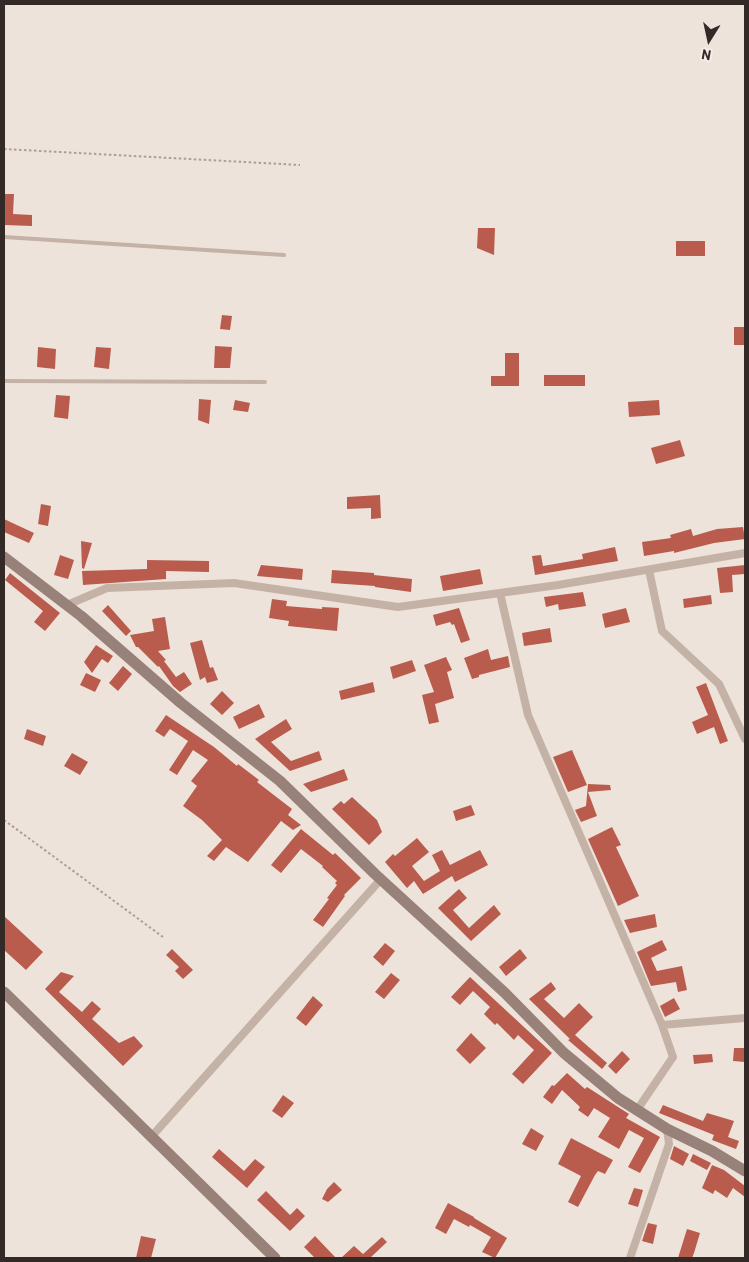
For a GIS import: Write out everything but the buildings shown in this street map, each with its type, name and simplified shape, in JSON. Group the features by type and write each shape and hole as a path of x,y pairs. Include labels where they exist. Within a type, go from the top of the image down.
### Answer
{"street":[{"path":"67,605 107,588 234,584 398,607 558,585 745,553"},
{"path":"4,557 67,605 181,703 280,781 381,879 505,993 564,1053 618,1098 667,1129 712,1151 745,1171"},
{"path":"649,570 662,631 719,684 745,740"},
{"path":"500,593 528,715 662,1025 673,1057 637,1110"},
{"path":"152,1136 381,879"},
{"path":"4,992 274,1258"},
{"path":"662,1025 745,1018"},
{"path":"630,1258 669,1144 667,1129"}],"lane":[{"path":"4,238 284,254"},
{"path":"4,381 266,382"}],"path":[{"path":"4,149 300,165"},
{"path":"4,820 162,937"}]}
